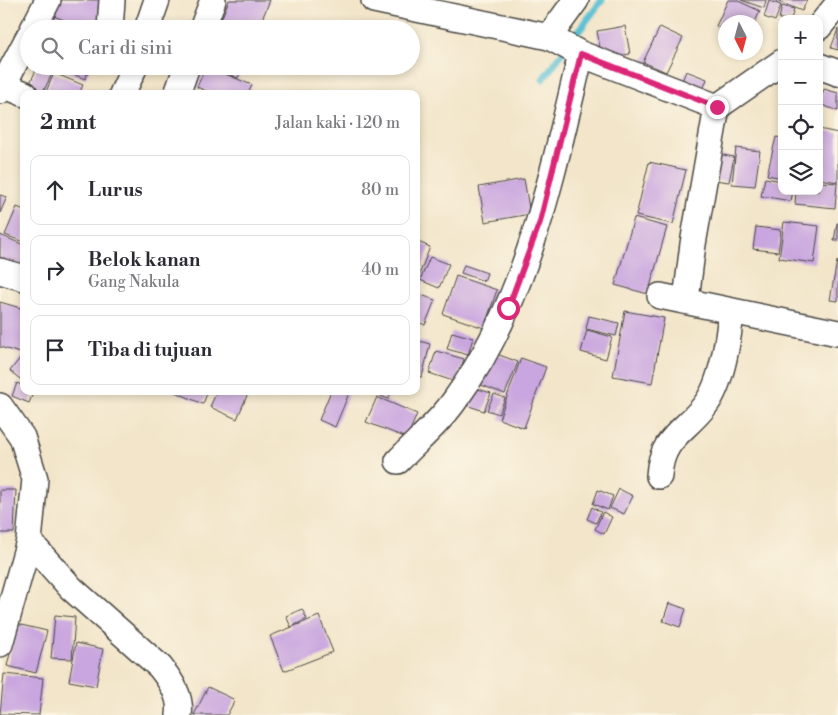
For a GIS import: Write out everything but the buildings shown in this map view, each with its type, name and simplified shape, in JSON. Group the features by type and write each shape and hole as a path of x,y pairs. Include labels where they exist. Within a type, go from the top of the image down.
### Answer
{"street":[{"path":"38,20 48,0"},
{"path":"111,20 112,0"},
{"path":"150,20 157,0"},
{"path":"205,20 213,0"},
{"path":"374,0 565,45 717,107"},
{"path":"398,461 455,401 489,346 508,308 540,222 565,45 576,0"},
{"path":"823,22 838,4"},
{"path":"9,90 20,60"},
{"path":"686,300 693,244 717,107 778,65"},
{"path":"823,67 838,73"},
{"path":"178,90 184,75"},
{"path":"0,270 20,277"},
{"path":"660,296 838,333"},
{"path":"659,476 665,449 676,432 707,403 727,350 731,311"},
{"path":"0,406 22,437 35,479 29,540 0,644"},
{"path":"29,540 71,588 160,667 171,680 180,703 179,715"}],"waterway":[{"path":"543,79 602,0"}],"route":[{"path":"508,308 540,222 581,54 717,107"}]}
